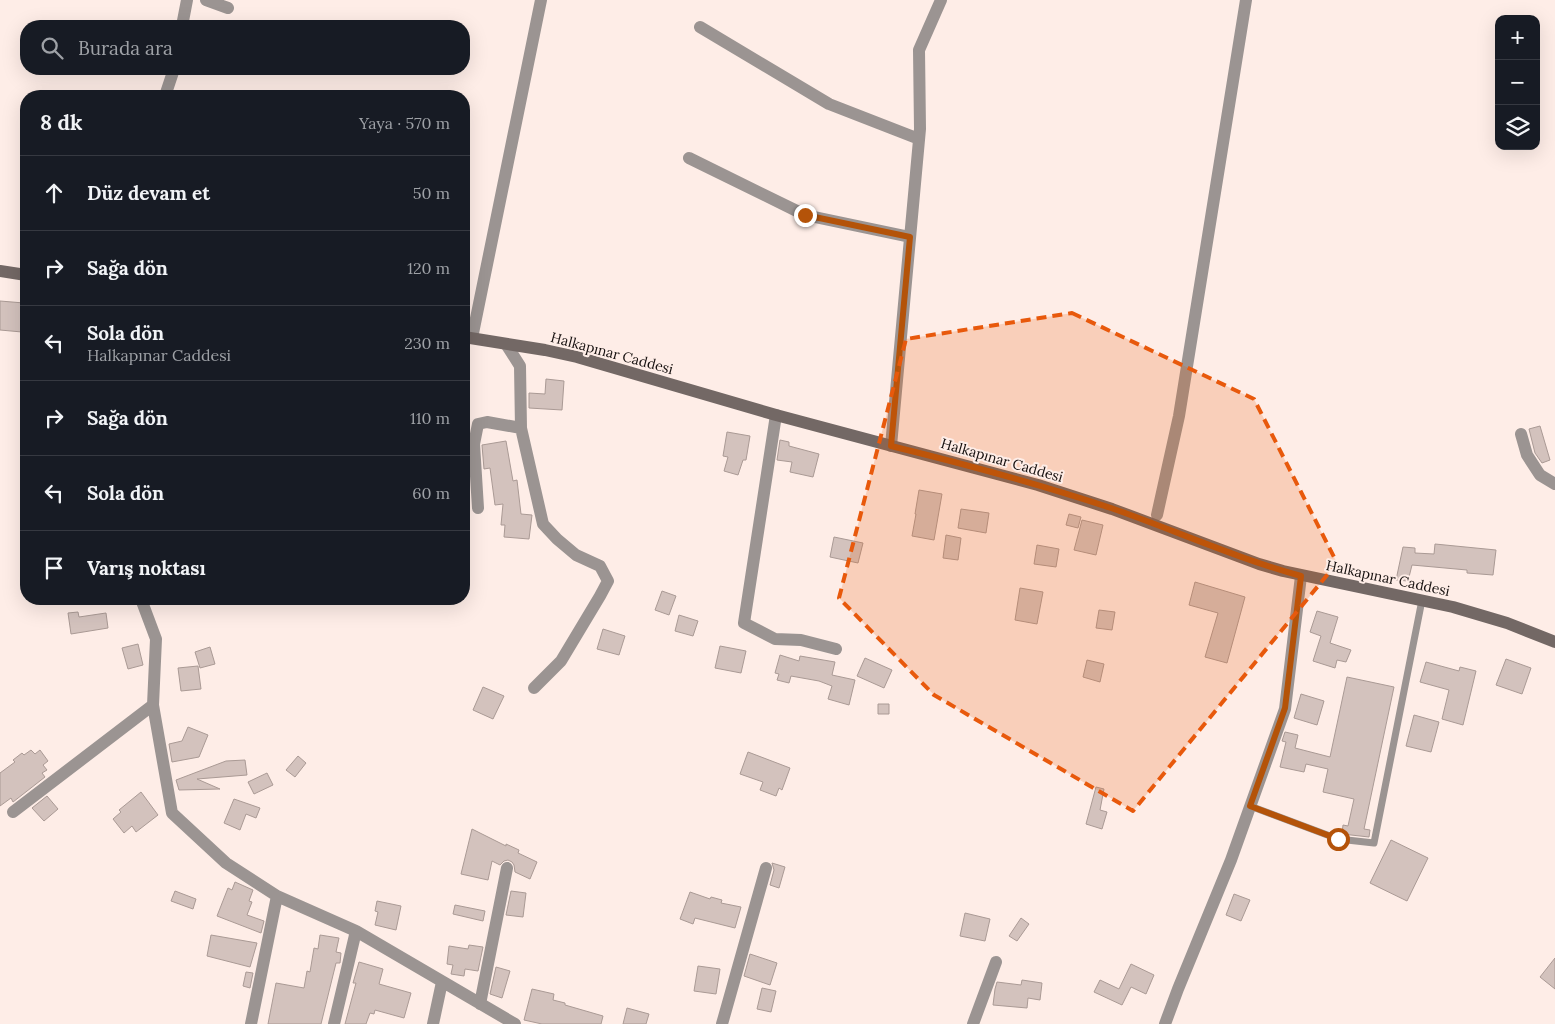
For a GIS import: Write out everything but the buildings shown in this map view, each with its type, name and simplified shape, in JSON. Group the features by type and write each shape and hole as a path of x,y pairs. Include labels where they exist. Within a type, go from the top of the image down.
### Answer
{"main road":[{"path":"0,271 20,274"},
{"name":"Halkapınar Caddesi","path":"470,338 545,350 585,360 776,415 1038,485 1112,509 1259,564 1301,576 1422,600 1479,614 1555,642"}],"street":[{"path":"183,20 187,0"},
{"path":"206,0 228,8"},
{"path":"470,329 541,0"},
{"path":"891,446 919,139 919,50 941,0"},
{"path":"1157,515 1179,416 1246,0"},
{"path":"700,27 829,104 919,139"},
{"path":"167,90 172,75"},
{"path":"689,158 805,215 910,237"},
{"path":"506,344 520,366 521,428 543,524 576,555 600,566 608,581 561,661 534,688"},
{"path":"776,415 744,623 775,639 801,640 836,649"},
{"path":"478,508 474,444 478,424 487,422 521,428"},
{"path":"1521,434 1527,455 1540,475 1555,484"},
{"path":"1165,1024 1231,860 1285,708 1301,576"},
{"path":"143,605 156,639 153,705 172,813 226,863 277,896 356,931 515,1024"},
{"path":"13,812 153,705"},
{"path":"480,1004 507,868"},
{"path":"722,1024 766,868"},
{"path":"251,1024 277,896"},
{"path":"334,1024 356,931"},
{"path":"973,1024 996,962"},
{"path":"433,1024 442,982"}],"lane":[{"path":"1250,806 1338,839 1374,843 1422,600"}],"highlighted area":[{"path":"1072,313 1254,399 1337,563 1133,811 934,695 839,598 906,339"}],"route":[{"path":"805,215 910,237 891,446 1038,485 1112,509 1259,564 1301,576 1285,708 1250,806 1338,839"}]}
